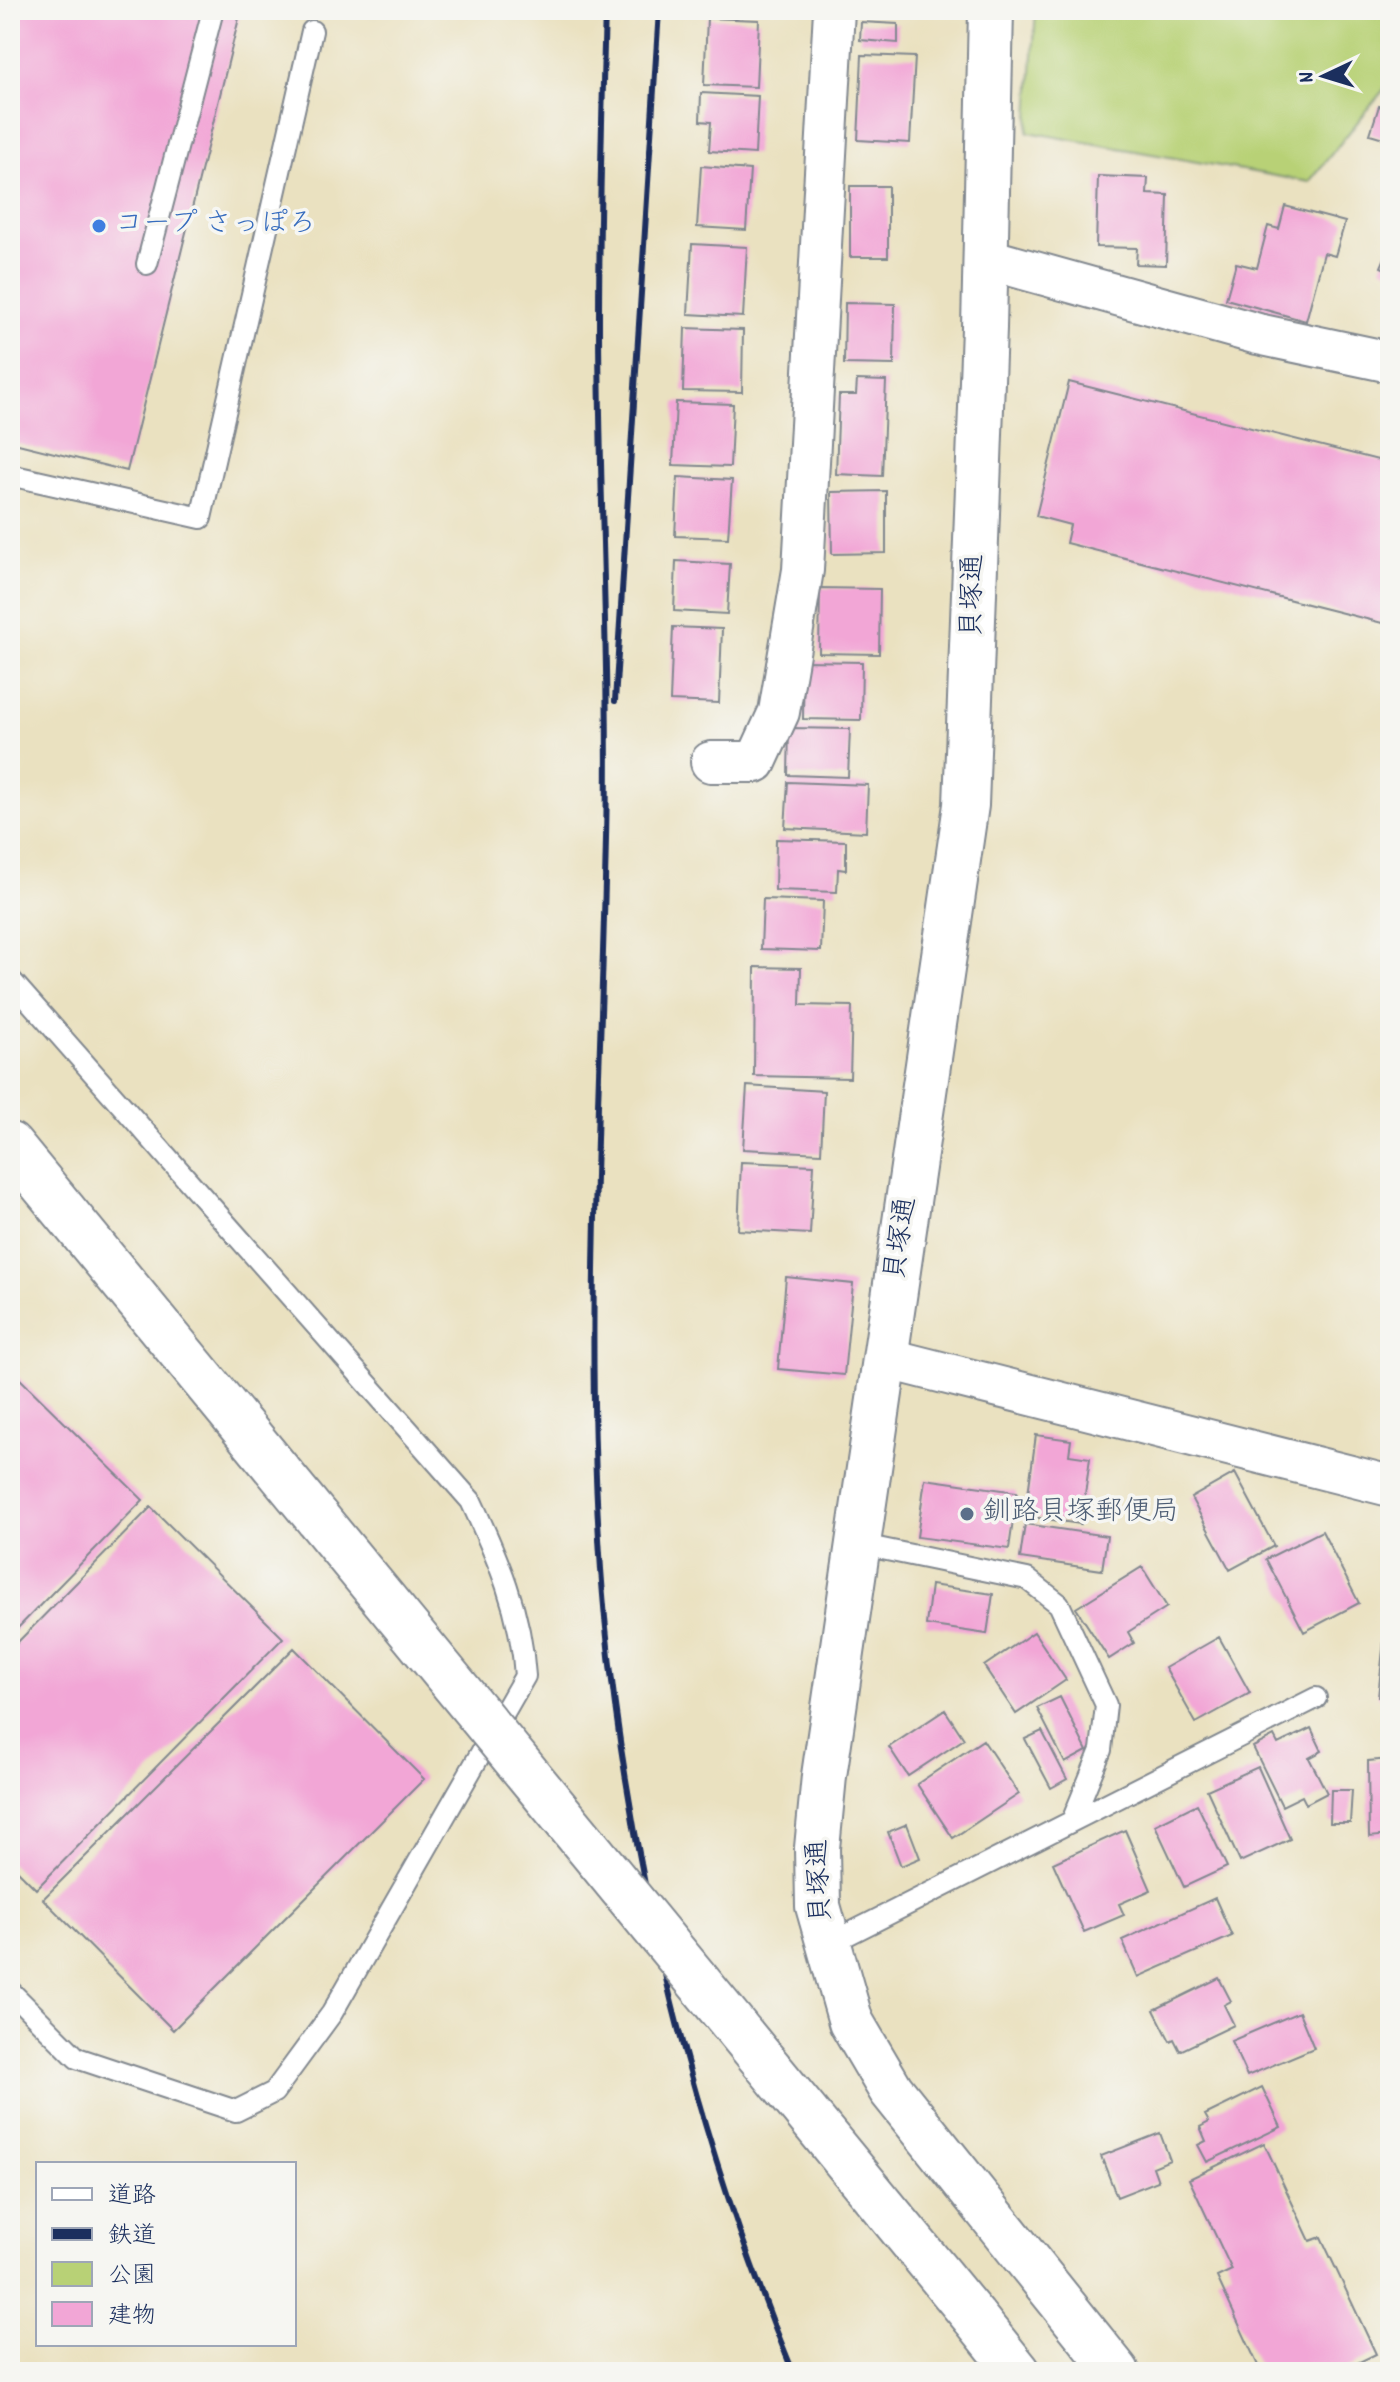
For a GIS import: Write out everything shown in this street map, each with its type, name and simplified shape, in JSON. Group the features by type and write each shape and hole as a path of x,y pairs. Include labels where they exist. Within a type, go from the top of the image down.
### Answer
{"street":[{"path":"711,762 756,762 779,712 803,570 834,10"},
{"name":"貝塚通","path":"991,10 972,697 966,805 858,1544 817,1848 818,1906 851,2022 891,2090 1117,2372"},
{"path":"984,258 1258,334 1390,362"},
{"path":"10,1145 1018,2372"},
{"path":"885,1358 1390,1486"}],"lane":[{"path":"147,264 213,10"},
{"path":"10,475 201,518 312,31"},
{"path":"10,979 471,1501 507,1579 523,1637 525,1676 332,2013 274,2092 236,2111 77,2058 10,1991"},
{"path":"858,1544 1027,1579 1059,1604 1106,1705 1101,1750 1072,1821"},
{"path":"827,1945 1316,1698"}],"green space":[{"path":"1036,10 1390,10 1390,82 1309,182 1028,132"}],"building":[{"name":"コープ さっぽろ","path":"10,10 241,10 127,471 10,442"},
{"path":"707,18 759,20 756,87 704,85"},
{"path":"861,22 898,24 898,43 860,40"},
{"path":"862,55 915,57 910,143 858,140"},
{"path":"701,93 758,96 755,154 709,151 711,122 700,121"},
{"path":"1379,106 1390,109 1390,140 1370,134"},
{"path":"701,166 750,170 746,230 697,227"},
{"path":"1098,176 1148,178 1147,194 1168,195 1166,265 1136,264 1137,248 1096,247"},
{"path":"850,186 888,186 888,257 850,257"},
{"path":"1285,206 1345,222 1335,256 1324,253 1306,321 1226,299 1236,263 1257,268 1268,226 1279,229"},
{"path":"692,244 747,247 743,317 688,314"},
{"path":"1390,246 1390,271 1381,267"},
{"path":"845,303 895,304 894,365 844,364"},
{"path":"685,328 743,330 742,392 683,391"},
{"path":"857,380 886,381 882,476 836,474 839,395 856,395"},
{"path":"1069,382 1390,463 1390,625 1066,543 1070,525 1036,516"},
{"path":"676,402 733,404 730,467 673,465"},
{"path":"678,477 732,480 728,538 675,536"},
{"path":"886,491 886,553 832,554 831,492"},
{"path":"676,561 730,564 727,614 674,611"},
{"path":"820,588 880,589 879,654 819,653"},
{"path":"673,627 722,629 719,703 670,701"},
{"path":"804,661 862,662 861,720 803,719"},
{"path":"789,728 850,729 848,777 788,775"},
{"path":"788,782 868,785 866,832 785,828"},
{"path":"776,839 846,841 846,870 838,869 837,892 775,890"},
{"path":"763,899 823,901 821,951 761,949"},
{"path":"755,967 801,968 800,1005 852,1006 850,1078 754,1076"},
{"path":"747,1086 824,1091 821,1153 743,1149"},
{"path":"741,1162 814,1165 810,1234 738,1230"},
{"path":"786,1277 853,1284 844,1375 778,1369"},
{"path":"10,1369 143,1500 10,1636"},
{"path":"1036,1435 1071,1440 1069,1455 1090,1458 1081,1524 1025,1516"},
{"path":"1235,1473 1274,1546 1230,1570 1191,1498"},
{"name":"釧路貝塚郵便局","path":"925,1479 1017,1492 1009,1549 917,1537"},
{"path":"151,1507 283,1638 36,1889 10,1863 10,1650"},
{"path":"1025,1524 1107,1536 1102,1570 1020,1558"},
{"path":"1322,1531 1359,1603 1304,1632 1266,1559"},
{"path":"1142,1567 1167,1607 1128,1632 1134,1643 1109,1659 1076,1608"},
{"path":"931,1585 993,1594 987,1634 926,1625"},
{"path":"1034,1632 1066,1680 1016,1714 984,1666"},
{"path":"1219,1637 1250,1693 1196,1723 1165,1668"},
{"path":"1384,1640 1390,1640 1390,1698 1378,1697"},
{"path":"294,1648 424,1779 173,2030 43,1899"},
{"path":"1060,1697 1087,1751 1065,1763 1037,1708"},
{"path":"945,1710 964,1739 908,1776 889,1747"},
{"path":"1311,1728 1322,1751 1309,1758 1327,1793 1306,1804 1302,1796 1282,1806 1253,1747 1274,1736 1278,1744"},
{"path":"1042,1731 1067,1779 1051,1788 1025,1739"},
{"path":"983,1740 1019,1794 953,1838 917,1784"},
{"path":"1390,1759 1390,1835 1369,1837 1368,1761"},
{"path":"1258,1767 1290,1839 1240,1862 1207,1790"},
{"path":"1331,1790 1352,1790 1350,1823 1330,1823"},
{"path":"1197,1804 1227,1867 1184,1887 1155,1825"},
{"path":"907,1824 920,1858 901,1866 888,1832"},
{"path":"1125,1830 1151,1890 1119,1904 1124,1915 1084,1932 1053,1863"},
{"path":"1215,1898 1232,1936 1138,1977 1122,1940"},
{"path":"1219,1978 1231,2001 1224,2005 1234,2025 1180,2051 1174,2039 1170,2041 1154,2010"},
{"path":"1299,2012 1314,2048 1247,2076 1231,2041"},
{"path":"1262,2087 1281,2127 1207,2162 1198,2145 1206,2141 1200,2127 1209,2122 1205,2115"},
{"path":"1160,2133 1170,2160 1153,2167 1158,2181 1117,2197 1101,2156"},
{"path":"1264,2143 1310,2241 1321,2237 1376,2354 1339,2372 1261,2372 1217,2277 1232,2270 1189,2179"}],"railway":[{"path":"605,10 599,322 607,774 593,1326 598,1521 605,1618 631,1811 672,2002 726,2190 793,2372"},
{"path":"615,701 659,10"}],"place":[{"name":"コープ さっぽろ","path":"99,226"},
{"name":"釧路貝塚郵便局","path":"967,1514"}]}
